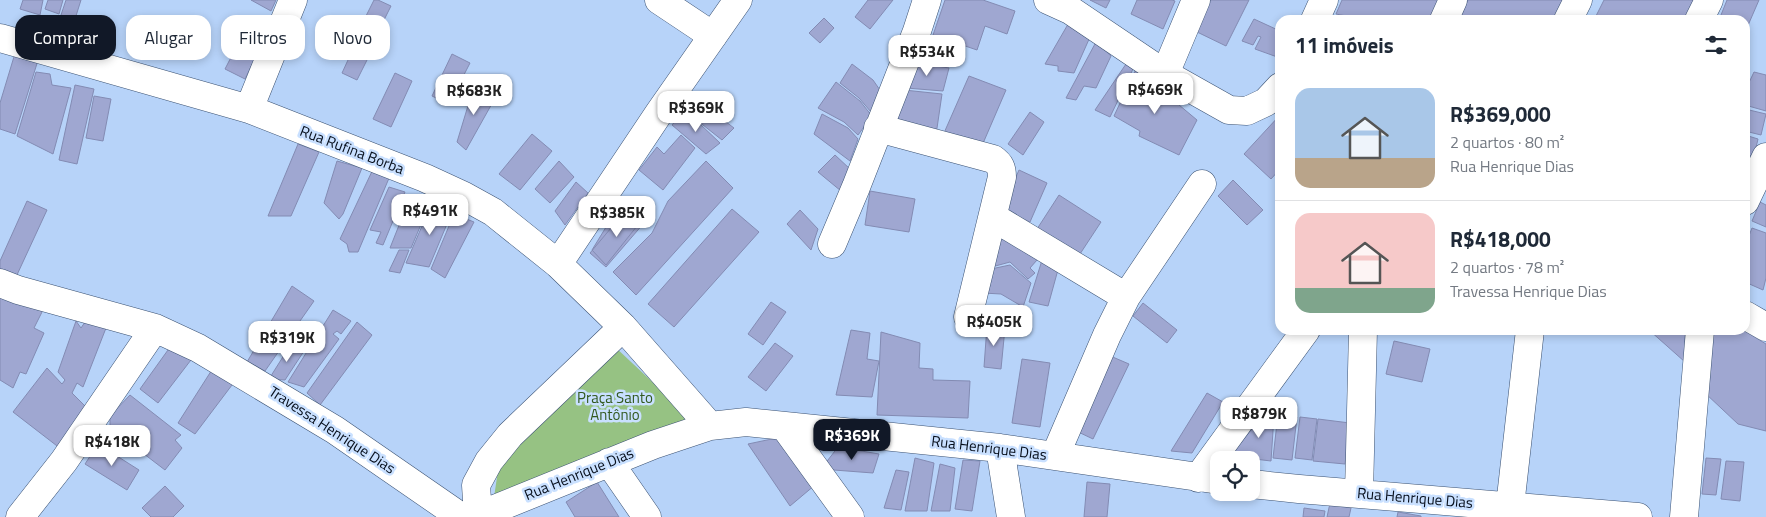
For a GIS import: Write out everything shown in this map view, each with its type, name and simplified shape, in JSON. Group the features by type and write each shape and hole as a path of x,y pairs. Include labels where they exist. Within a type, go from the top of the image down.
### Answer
{"street":[{"path":"249,109 293,0"},
{"path":"660,0 713,36"},
{"path":"558,264 659,113 738,0"},
{"path":"832,244 917,31 927,0"},
{"path":"1048,0 1070,10 1165,74 1229,110 1247,111 1266,102 1275,92"},
{"path":"1165,74 1196,0"},
{"path":"1317,15 1324,0"},
{"path":"1446,15 1453,0"},
{"path":"1570,15 1578,0"},
{"path":"1702,15 1709,0"},
{"name":"Rua Rufina Borba","path":"0,38 249,109 424,178 464,196 493,212 558,264 623,327 710,426"},
{"path":"878,128 984,157 999,163 1002,177 968,317"},
{"path":"1750,191 1766,157"},
{"path":"1055,456 1107,335 1126,297 1202,184"},
{"path":"993,217 1126,297"},
{"name":"Travessa Henrique Dias","path":"0,283 28,293 155,328 198,348 335,430 472,517"},
{"path":"1750,318 1766,327"},
{"path":"472,517 476,485 489,460 510,435 623,327"},
{"path":"20,517 64,461 155,328"},
{"path":"1208,479 1303,335"},
{"path":"1360,493 1363,335"},
{"path":"1510,506 1529,335"},
{"path":"1684,517 1700,335"},
{"name":"Rua Henrique Dias","path":"472,517 653,445 710,426 746,422 1000,448 1208,479"},
{"path":"785,426 850,517"},
{"path":"1000,448 1010,517"},
{"path":"609,462 647,517"},
{"name":"Rua Henrique Dias","path":"1260,485 1638,517"},
{"path":"0,513 5,517"}],"green space":[{"name":"Praça Santo Antônio","path":"614,346 693,420 493,504 500,457"}],"building":[{"path":"23,0 43,0 40,15 20,9"},
{"path":"48,0 63,0 59,14 45,9"},
{"path":"66,0 81,0 76,15 61,15"},
{"path":"251,0 276,0 271,11"},
{"path":"374,0 391,6 386,15 366,15"},
{"path":"868,0 893,0 870,29 855,17"},
{"path":"945,0 983,0 1015,11 1007,34 985,26 977,50 933,35"},
{"path":"1090,0 1110,0 1106,8"},
{"path":"1137,0 1175,1 1163,29 1131,14"},
{"path":"1210,0 1249,0 1226,46 1195,31"},
{"path":"1342,0 1442,0 1435,15 1336,14"},
{"path":"1468,0 1565,0 1558,15 1461,15"},
{"path":"1604,0 1694,0 1687,15 1596,15"},
{"path":"1727,0 1759,0 1750,21 1750,15 1721,15"},
{"path":"824,18 834,28 820,43 809,33"},
{"path":"1071,19 1090,37 1074,73 1058,71 1058,66 1045,64"},
{"path":"1254,19 1275,29 1275,56 1255,49 1261,37 1258,36 1253,45 1242,41"},
{"path":"1096,42 1111,56 1096,88 1084,86 1076,100 1066,98"},
{"path":"15,53 15,60 38,60 15,134 0,129 0,103"},
{"path":"452,54 470,63 449,104 432,96"},
{"path":"230,60 254,60 245,79 225,69"},
{"path":"348,60 367,60 357,80 342,73"},
{"path":"913,62 949,68 943,91 906,88"},
{"path":"852,64 873,80 882,93 871,112 859,98 840,83"},
{"path":"1126,64 1133,69 1110,117 1095,110"},
{"path":"1136,69 1197,120 1179,155 1139,136 1140,131 1114,116"},
{"path":"36,72 50,74 52,85 71,88 53,154 17,136"},
{"path":"1754,72 1766,75 1766,111 1750,106 1750,80"},
{"path":"395,73 412,81 391,127 373,119"},
{"path":"969,76 1006,90 981,148 944,133"},
{"path":"836,82 860,101 872,116 858,135 844,122 818,108"},
{"path":"75,85 94,89 77,164 59,160"},
{"path":"474,86 494,100 466,150 457,142"},
{"path":"904,90 942,94 936,135 894,126"},
{"path":"94,96 111,99 103,141 86,138"},
{"path":"693,97 734,128 722,140 682,110"},
{"path":"1750,110 1766,114 1761,135 1750,132"},
{"path":"1030,112 1044,122 1023,155 1008,144"},
{"path":"682,113 700,124 720,143 706,154 672,125"},
{"path":"822,114 848,128 858,139 850,161 814,134"},
{"path":"1275,120 1275,175 1271,179 1244,154"},
{"path":"532,134 552,151 520,190 499,174"},
{"path":"681,135 695,148 663,190 639,170 657,147 664,154"},
{"path":"1750,137 1758,139 1754,156 1750,156"},
{"path":"298,144 319,152 291,216 268,216"},
{"path":"835,155 850,169 841,191 818,172"},
{"path":"337,161 362,168 343,214 339,219 324,203"},
{"path":"559,161 574,177 550,203 535,189"},
{"path":"706,161 733,188 636,295 613,272 652,233 668,201"},
{"path":"375,165 392,171 358,252 349,252 347,244 340,239"},
{"path":"1019,170 1047,183 1030,222 1002,209"},
{"path":"1233,180 1263,210 1247,225 1218,196"},
{"path":"576,182 588,193 565,225 555,211"},
{"path":"389,187 405,192 383,245 376,243 381,232 370,230"},
{"path":"870,191 915,199 909,232 865,225"},
{"path":"411,195 431,201 411,248 390,248"},
{"path":"1059,195 1101,222 1078,257 1037,229"},
{"path":"27,201 47,210 16,277 0,270 0,261"},
{"path":"622,201 641,221 606,265 592,250"},
{"path":"1760,202 1766,205 1766,227 1752,221"},
{"path":"432,203 452,212 429,267 406,263"},
{"path":"627,209 644,223 606,267 590,253"},
{"path":"732,209 759,232 674,327 648,304"},
{"path":"800,210 818,229 811,250 787,224"},
{"path":"454,214 474,222 445,278 431,269"},
{"path":"1000,228 1044,252 1030,268 1035,273 1028,279 1010,262 988,268"},
{"path":"1752,228 1766,233 1766,278 1763,290 1750,284 1750,233"},
{"path":"399,250 409,250 400,273 389,271"},
{"path":"1043,257 1059,266 1048,306 1029,302"},
{"path":"1010,265 1031,283 1023,307 1001,294 983,293 986,270"},
{"path":"292,286 314,301 265,371 247,362"},
{"path":"0,291 44,308 34,328 44,333 26,374 20,372 13,388 0,380"},
{"path":"771,302 786,312 763,345 748,334"},
{"path":"1143,303 1177,330 1167,343 1133,316"},
{"path":"333,310 351,321 341,334 337,331 333,334 339,339 304,387 288,382"},
{"path":"89,316 106,328 83,387 77,383 72,393 90,411 61,449 13,412 47,368 62,384 65,380 58,372 76,321 81,328"},
{"path":"357,322 372,335 320,405 307,393"},
{"path":"987,326 1005,328 1001,369 984,367"},
{"path":"851,330 870,333 867,359 879,361 872,397 836,395"},
{"path":"881,332 920,343 919,368 933,369 933,380 970,381 968,418 877,415"},
{"path":"1750,334 1766,344 1766,431 1738,424 1705,393 1712,335"},
{"path":"1655,335 1685,335 1685,362"},
{"path":"1394,341 1430,349 1422,382 1386,374"},
{"path":"173,343 194,356 158,403 140,389"},
{"path":"775,343 793,356 766,391 748,377"},
{"path":"291,344 304,351 285,380 269,379"},
{"path":"1108,355 1129,364 1093,439 1072,429"},
{"path":"1022,359 1050,363 1040,427 1012,423"},
{"path":"215,365 235,381 195,434 178,423"},
{"path":"1207,393 1223,402 1192,453 1171,451"},
{"path":"130,395 181,435 175,440 182,448 165,470 110,428 110,416"},
{"path":"1275,401 1271,461 1260,460 1260,451 1234,451"},
{"path":"1278,414 1297,417 1292,460 1273,458"},
{"path":"1300,417 1317,419 1312,460 1295,458"},
{"path":"1318,419 1350,423 1345,464 1313,461"},
{"path":"786,436 815,485 790,506 748,444"},
{"path":"98,444 139,470 127,490 85,464"},
{"path":"838,447 879,454 873,473 821,469"},
{"path":"915,458 934,463 927,511 905,511"},
{"path":"1706,458 1721,459 1716,495 1702,494"},
{"path":"963,460 980,461 972,511 955,509"},
{"path":"1726,461 1744,462 1740,501 1721,499"},
{"path":"940,464 955,468 950,511 931,511"},
{"path":"896,470 909,472 901,510 884,508"},
{"path":"597,482 619,517 575,517 566,502"},
{"path":"1087,482 1110,484 1107,517 1084,517"},
{"path":"165,486 184,506 173,517 151,517 142,508"},
{"path":"1330,503 1351,508 1349,517 1327,517"},
{"path":"1304,508 1325,511 1324,517 1303,517"},
{"path":"1398,512 1421,516 1421,517 1397,517"}]}
